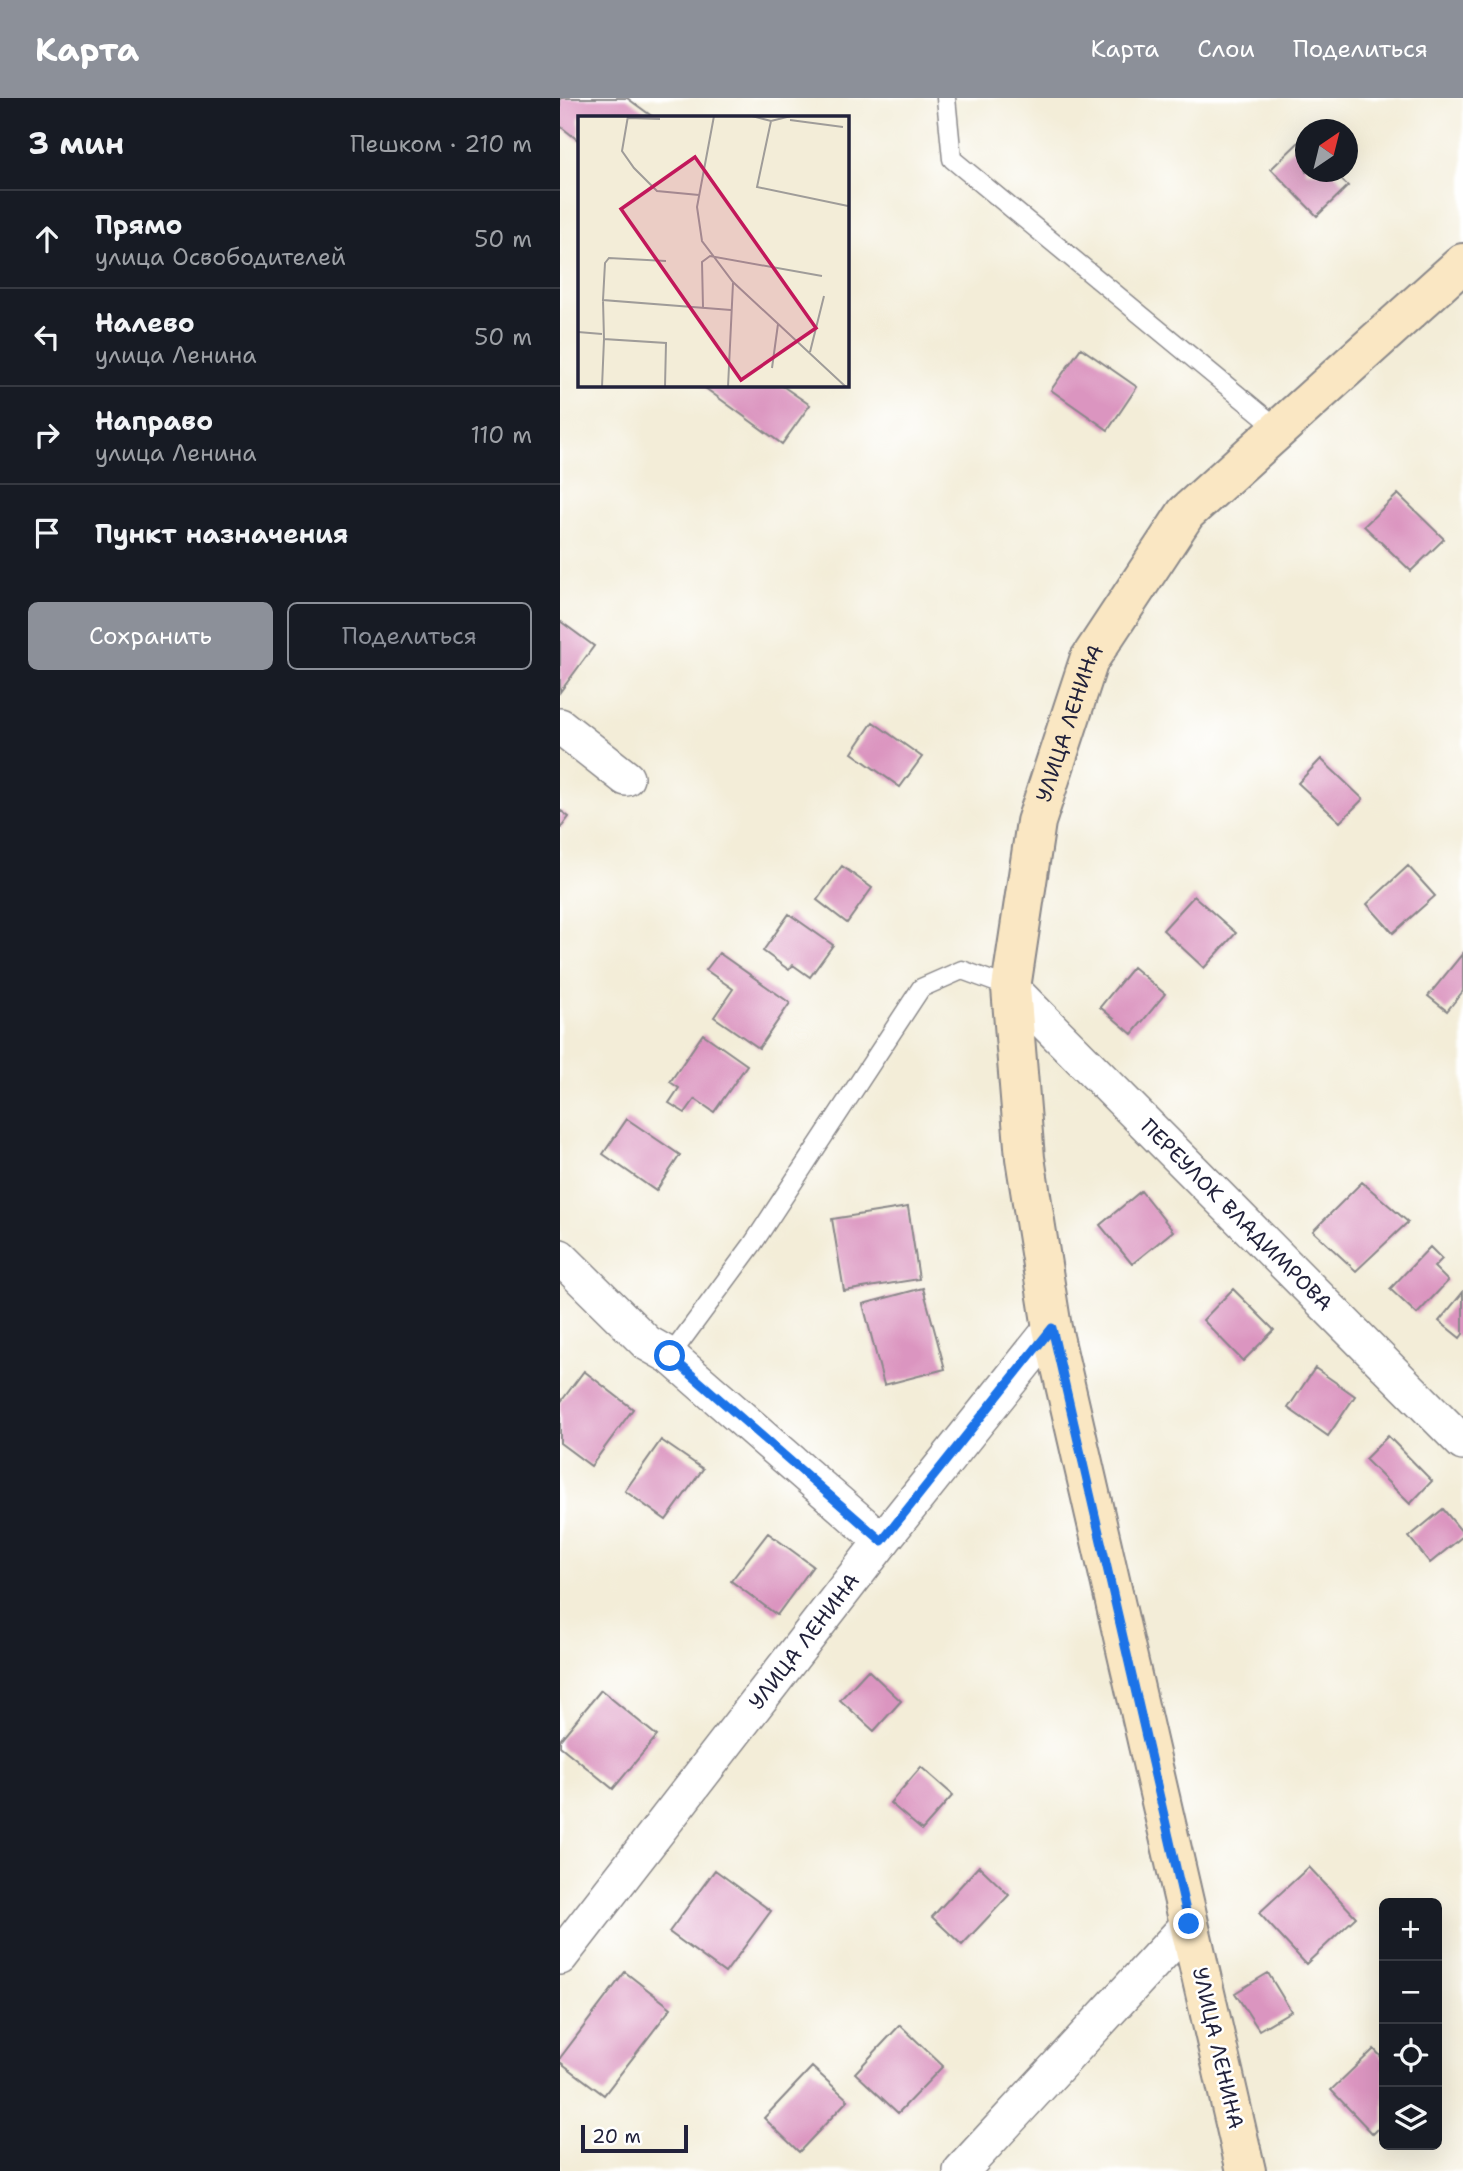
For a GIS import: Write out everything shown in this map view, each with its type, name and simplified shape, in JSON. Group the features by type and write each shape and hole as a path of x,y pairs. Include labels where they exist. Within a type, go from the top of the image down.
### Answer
{"main road":[{"name":"УЛИЦА ЛЕНИНА","path":"1247,2171 1052,1328 1025,1158 1011,988 1035,822 1089,660 1186,513 1463,263"}],"street":[{"path":"560,726 626,778"},
{"name":"ПЕРЕУЛОК ВЛАДИМРОВА","path":"1011,988 1463,1443"},
{"path":"560,1257 647,1343 670,1356 882,1541"},
{"name":"УЛИЦА ЛЕНИНА","path":"560,1957 882,1541 1052,1328"},
{"name":"УЛИЦА ЛЕНИНА","path":"961,2171 1189,1924"}],"lane":[{"path":"946,98 952,159 1279,429"},
{"path":"670,1356 752,1245 922,988 962,970 1011,988"}],"building":[{"path":"560,98 627,98 652,116 578,116 578,140 560,126"},
{"path":"1295,146 1295,182 1344,182 1348,186 1317,216 1271,169"},
{"path":"1081,348 1137,387 1108,430 1051,390"},
{"path":"704,387 784,387 810,405 782,444"},
{"path":"1398,494 1444,539 1411,571 1364,526"},
{"path":"560,621 594,646 560,692"},
{"path":"873,722 922,757 900,787 852,753"},
{"path":"1321,759 1363,799 1340,822 1298,783"},
{"path":"560,810 569,817 560,829"},
{"path":"842,866 872,888 847,923 817,900"},
{"path":"1408,866 1435,896 1393,933 1367,904"},
{"path":"1194,896 1236,933 1204,968 1163,930"},
{"path":"789,914 833,945 810,977 793,965 789,970 763,951"},
{"path":"719,953 790,1003 759,1048 714,1017 733,989 706,970"},
{"path":"1463,953 1463,991 1447,1011 1428,996"},
{"path":"1133,967 1165,994 1132,1034 1100,1007"},
{"path":"703,1034 747,1065 714,1112 695,1099 685,1113 669,1103 679,1088 670,1082"},
{"path":"627,1119 680,1155 656,1191 603,1154"},
{"path":"1362,1182 1408,1222 1356,1271 1313,1231"},
{"path":"1141,1191 1173,1231 1132,1264 1100,1225"},
{"path":"908,1207 919,1279 844,1291 832,1219"},
{"path":"1430,1247 1442,1259 1434,1267 1448,1281 1417,1314 1390,1289"},
{"path":"923,1288 945,1369 884,1385 863,1304"},
{"path":"1233,1289 1274,1330 1243,1361 1203,1320"},
{"path":"1463,1292 1463,1334 1460,1338 1439,1321"},
{"path":"1315,1368 1355,1396 1328,1436 1288,1408"},
{"path":"584,1371 633,1409 591,1466 560,1443 560,1403"},
{"path":"1388,1436 1432,1481 1410,1504 1365,1459"},
{"path":"661,1440 703,1469 666,1520 625,1491"},
{"path":"1443,1509 1463,1536 1430,1563 1409,1537"},
{"path":"768,1533 813,1566 777,1615 731,1581"},
{"path":"868,1670 901,1701 874,1731 840,1700"},
{"path":"601,1690 657,1736 613,1789 560,1746 560,1740"},
{"path":"921,1767 953,1795 922,1830 890,1803"},
{"path":"979,1866 1009,1895 962,1945 932,1917"},
{"path":"1309,1867 1356,1917 1306,1964 1259,1913"},
{"path":"715,1870 771,1911 725,1973 669,1932"},
{"path":"625,1972 671,2008 604,2095 560,2062 560,2058"},
{"path":"1268,1973 1291,2011 1259,2030 1235,1993"},
{"path":"900,2025 943,2066 898,2113 855,2073"},
{"path":"1374,2049 1379,2054 1379,2128 1373,2134 1331,2090"},
{"path":"812,2067 848,2100 799,2152 764,2118"}],"route":[{"path":"670,1356 882,1541 1052,1328 1189,1924"}]}
